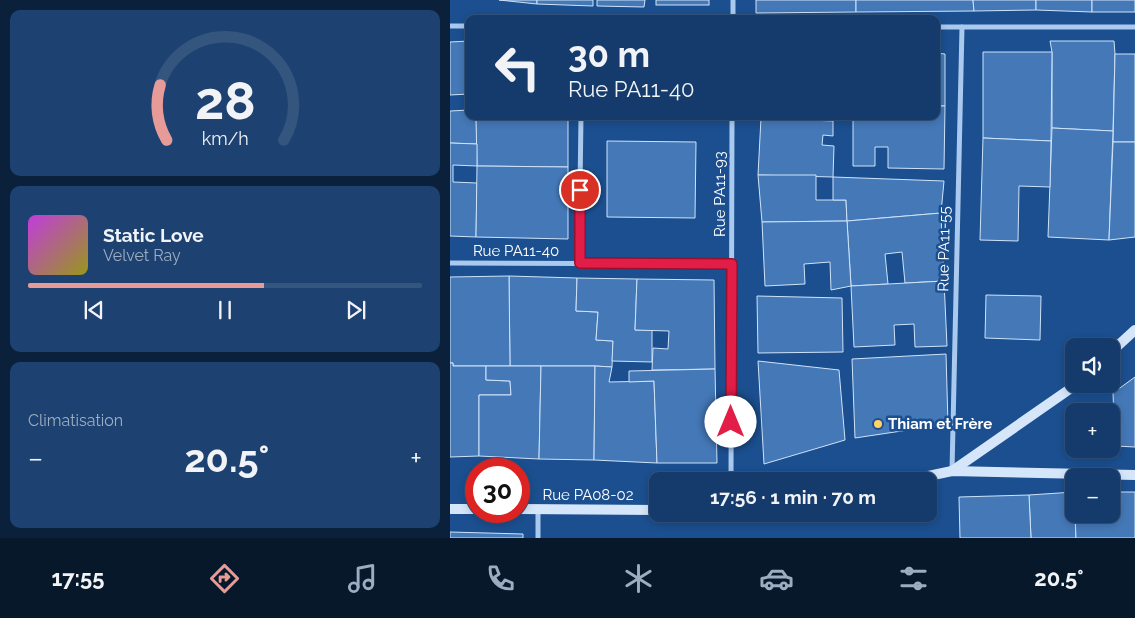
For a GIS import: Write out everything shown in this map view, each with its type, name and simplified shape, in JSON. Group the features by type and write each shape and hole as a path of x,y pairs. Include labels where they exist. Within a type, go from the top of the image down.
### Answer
{"street":[{"path":"733,0 733,15"},
{"path":"450,26 465,26"},
{"path":"940,27 1135,27"},
{"name":"Rue PA11-55","path":"952,472 962,27"},
{"path":"580,263 581,120"},
{"name":"Rue PA11-93","path":"730,472 732,120"},
{"name":"Rue PA11-40","path":"450,263 732,264"},
{"path":"1120,344 1135,330"},
{"path":"952,472 1065,392"},
{"path":"937,475 952,472 1135,475"},
{"path":"450,509 465,509"},
{"name":"Rue PA08-02","path":"530,510 649,510"},
{"path":"538,510 538,538"}],"building":[{"path":"499,0 537,0 537,4"},
{"path":"537,0 593,0 593,6 537,4"},
{"path":"597,0 645,0 644,7 597,6"},
{"path":"656,0 709,0 709,5 656,5"},
{"path":"756,0 856,0 856,12 756,13"},
{"path":"856,0 973,0 974,11 856,12"},
{"path":"973,0 1036,0 1036,10 974,11"},
{"path":"1036,0 1092,0 1092,12 1036,10"},
{"path":"1092,0 1135,0 1135,12 1092,12"},
{"path":"465,41 465,94 450,95 450,42"},
{"path":"1050,41 1114,41 1113,131 1052,128 1052,52"},
{"path":"983,52 1052,52 1051,141 983,138"},
{"path":"940,53 945,54 945,106 940,106"},
{"path":"1115,54 1135,54 1135,142 1113,142"},
{"path":"940,106 945,106 944,169 888,168 888,147 875,147 875,166 853,166 853,120 940,120"},
{"path":"465,110 465,120 476,120 477,144 450,143 450,111"},
{"path":"476,120 568,120 568,167 477,166"},
{"path":"761,120 833,121 833,136 823,135 822,145 834,146 833,177 758,175"},
{"path":"1052,128 1113,131 1109,240 1048,237"},
{"path":"983,138 1051,141 1050,187 1019,186 1018,241 980,240"},
{"path":"607,141 696,142 695,218 607,217"},
{"path":"1113,142 1135,142 1135,237 1109,240"},
{"path":"450,143 477,144 477,166 453,165 453,182 477,183 476,237 450,236"},
{"path":"477,166 568,167 568,239 476,237"},
{"path":"758,175 816,175 816,200 846,200 847,221 762,222"},
{"path":"833,177 944,181 941,213 847,221 846,200 833,200"},
{"path":"941,213 944,281 905,283 902,252 885,254 888,284 851,286 847,221"},
{"path":"847,221 851,286 831,290 830,262 804,264 805,284 765,286 762,222"},
{"path":"509,276 577,278 576,311 598,312 596,340 613,341 612,367 510,366"},
{"path":"509,276 510,366 453,366 453,363 450,363 450,277"},
{"path":"577,278 637,279 635,330 652,330 652,362 612,361 613,341 596,340 598,312 576,311"},
{"path":"637,279 714,280 715,369 652,370 653,348 668,349 669,331 635,330"},
{"path":"944,281 947,346 915,347 914,324 894,325 895,345 854,347 851,286"},
{"path":"986,295 1041,296 1040,340 985,338"},
{"path":"757,296 842,298 843,352 758,353"},
{"path":"946,354 948,424 855,438 852,359"},
{"path":"758,361 839,370 845,440 764,464"},
{"path":"450,363 453,363 453,366 486,366 486,380 510,381 511,395 479,395 479,456 450,457"},
{"path":"486,366 541,366 539,459 479,456 479,395 511,395 510,381 486,380"},
{"path":"541,366 595,366 594,460 539,459"},
{"path":"595,366 612,367 609,382 654,381 657,463 594,460"},
{"path":"715,369 717,463 657,463 654,381 629,382 629,371"},
{"path":"1135,377 1135,447 1120,446 1120,403 1113,403 1113,393 1120,393 1120,388"},
{"path":"1120,492 1135,492 1135,538 1076,538 1075,523 1120,523"},
{"path":"1065,493 1065,523 1075,523 1076,538 1031,538 1029,495"},
{"path":"1029,495 1031,538 960,538 959,497"},
{"path":"450,532 523,534 523,538 450,538"}],"place":[{"name":"Thiam et Frère","path":"878,424"}],"route":[{"path":"580,190 580,263 732,264 731,422"}]}
